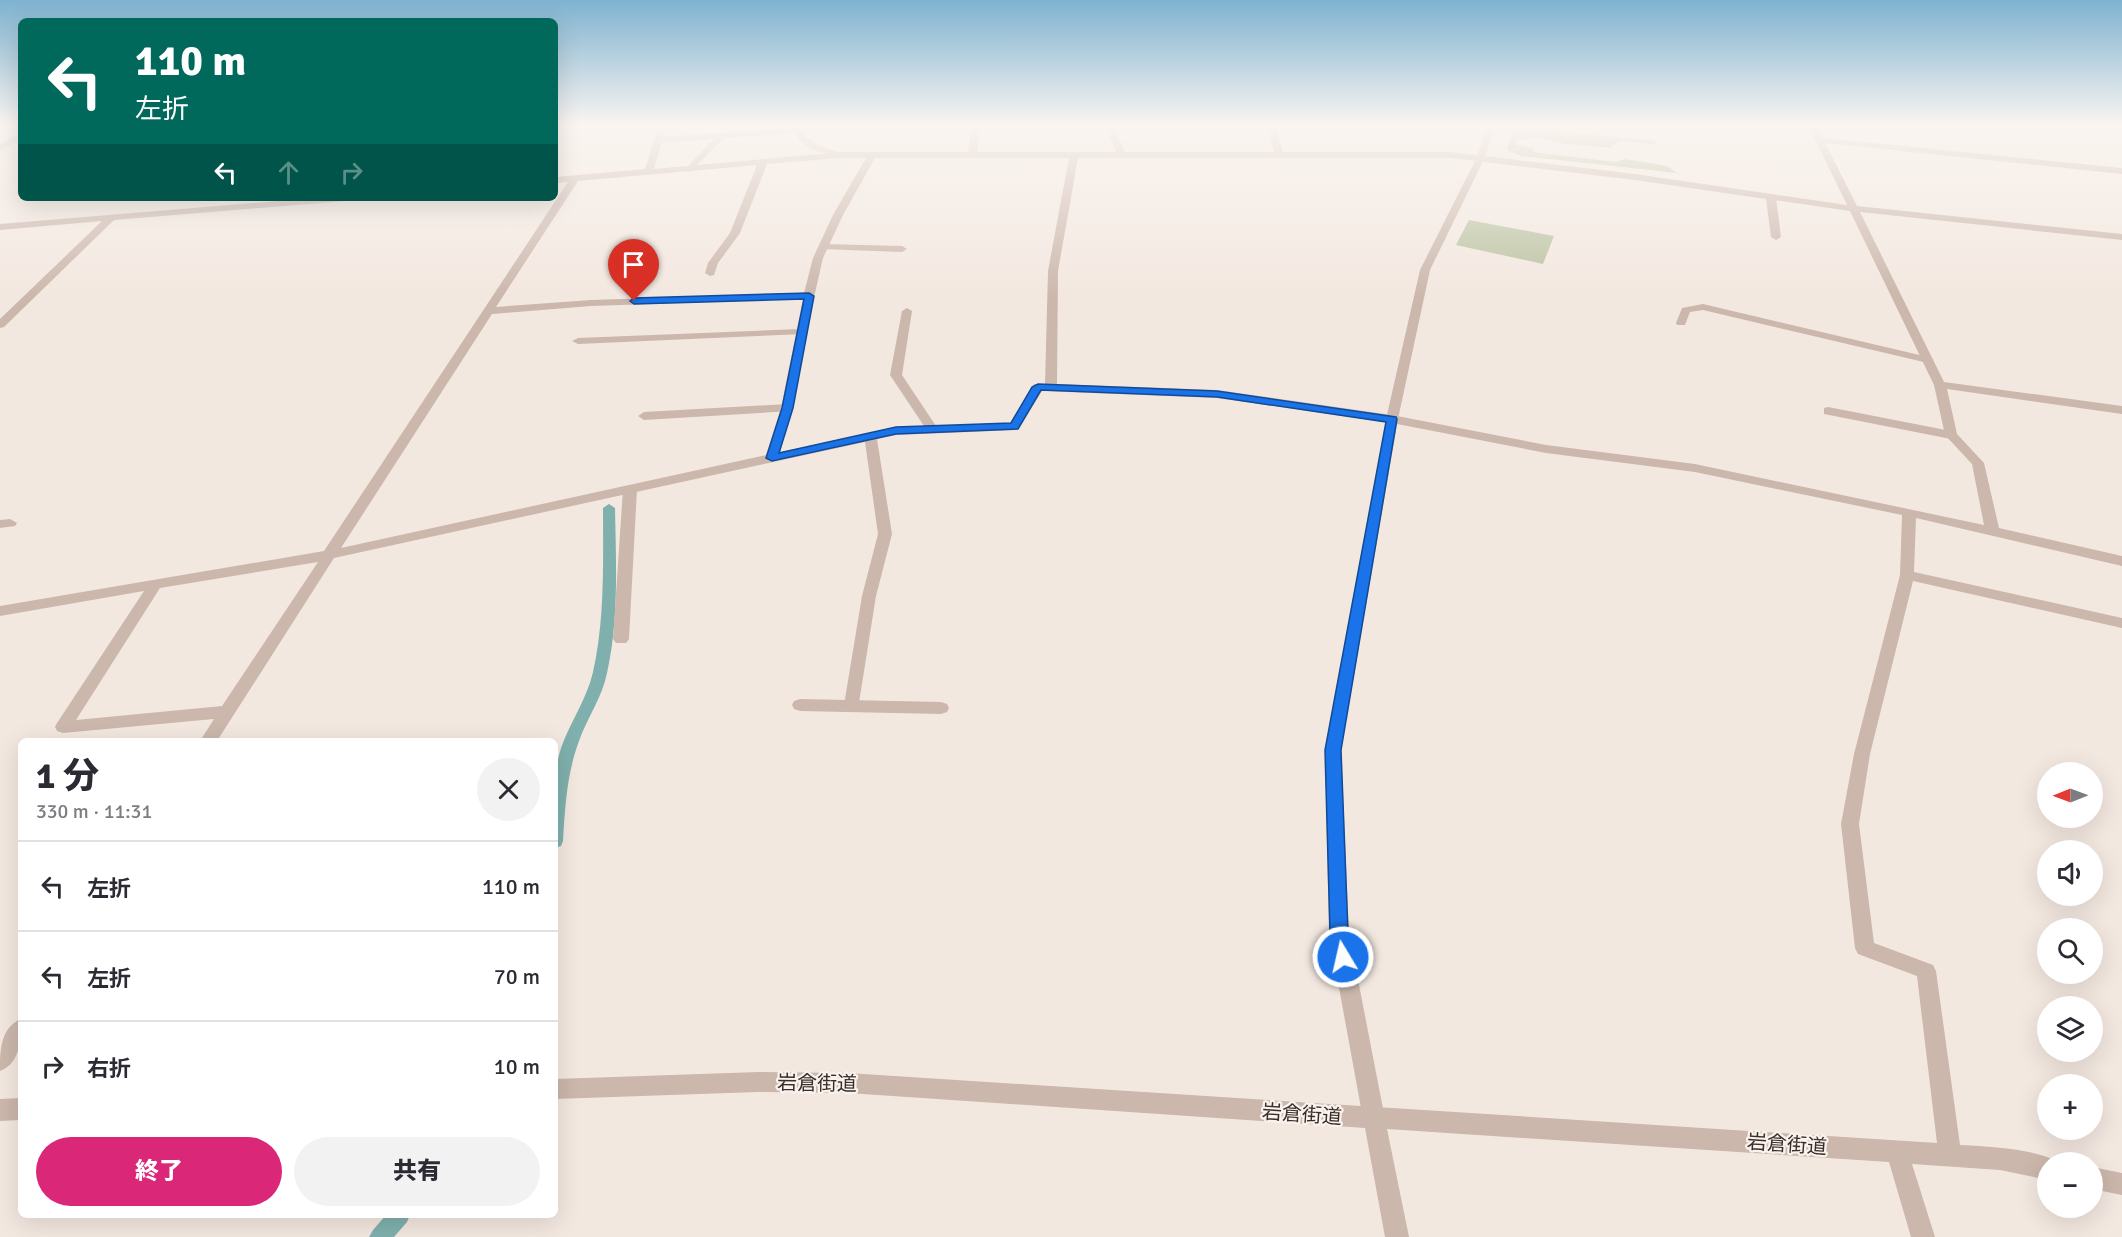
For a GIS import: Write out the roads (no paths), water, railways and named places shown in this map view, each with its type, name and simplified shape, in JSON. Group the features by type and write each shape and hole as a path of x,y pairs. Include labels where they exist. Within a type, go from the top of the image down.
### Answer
{"street":[{"path":"210,738 572,183"},
{"path":"710,273 714,263 735,233 755,183"},
{"path":"772,458 787,408 818,258 856,183"},
{"path":"1051,387 1053,271 1069,183"},
{"path":"1397,1237 1339,933 1333,750 1392,419 1425,270 1468,183"},
{"path":"1663,183 1852,208 2122,237"},
{"path":"1840,183 1941,385 1951,435 1978,463 1993,533"},
{"path":"1771,198 1776,237"},
{"path":"0,227 311,201"},
{"path":"0,326 111,218"},
{"path":"824,247 902,249"},
{"path":"489,311 591,303 809,296"},
{"path":"1681,323 1686,310 1703,307 1928,360"},
{"path":"907,311 896,375 932,429"},
{"path":"578,341 801,332"},
{"path":"1941,385 2122,410"},
{"path":"0,611 329,555 896,431 1014,427 1038,387 1217,394 1392,419 1546,449 1695,468 1909,512 2121,563"},
{"path":"644,416 787,408"},
{"path":"1828,411 1951,435"},
{"path":"852,705 869,596 885,534 870,436"},
{"path":"621,639 630,489"},
{"path":"1909,512 1907,575 1862,754 1850,824 1865,948 1926,971 1950,1155"},
{"path":"1907,575 2122,623"},
{"path":"156,584 63,728 226,712"},
{"path":"800,705 941,708"},
{"path":"0,1061 18,1034"},
{"name":"岩倉街道","path":"558,1089 758,1082 830,1082 1374,1119 1897,1151 2000,1159 2037,1167"},
{"path":"0,1110 18,1109"},
{"path":"1897,1151 1923,1237"},
{"path":"2103,1180 2122,1184"}],"waterway":[{"path":"558,806 562,772 571,740 597,683 604,653 609,590 609,508"},
{"path":"380,1237 397,1218"}]}
